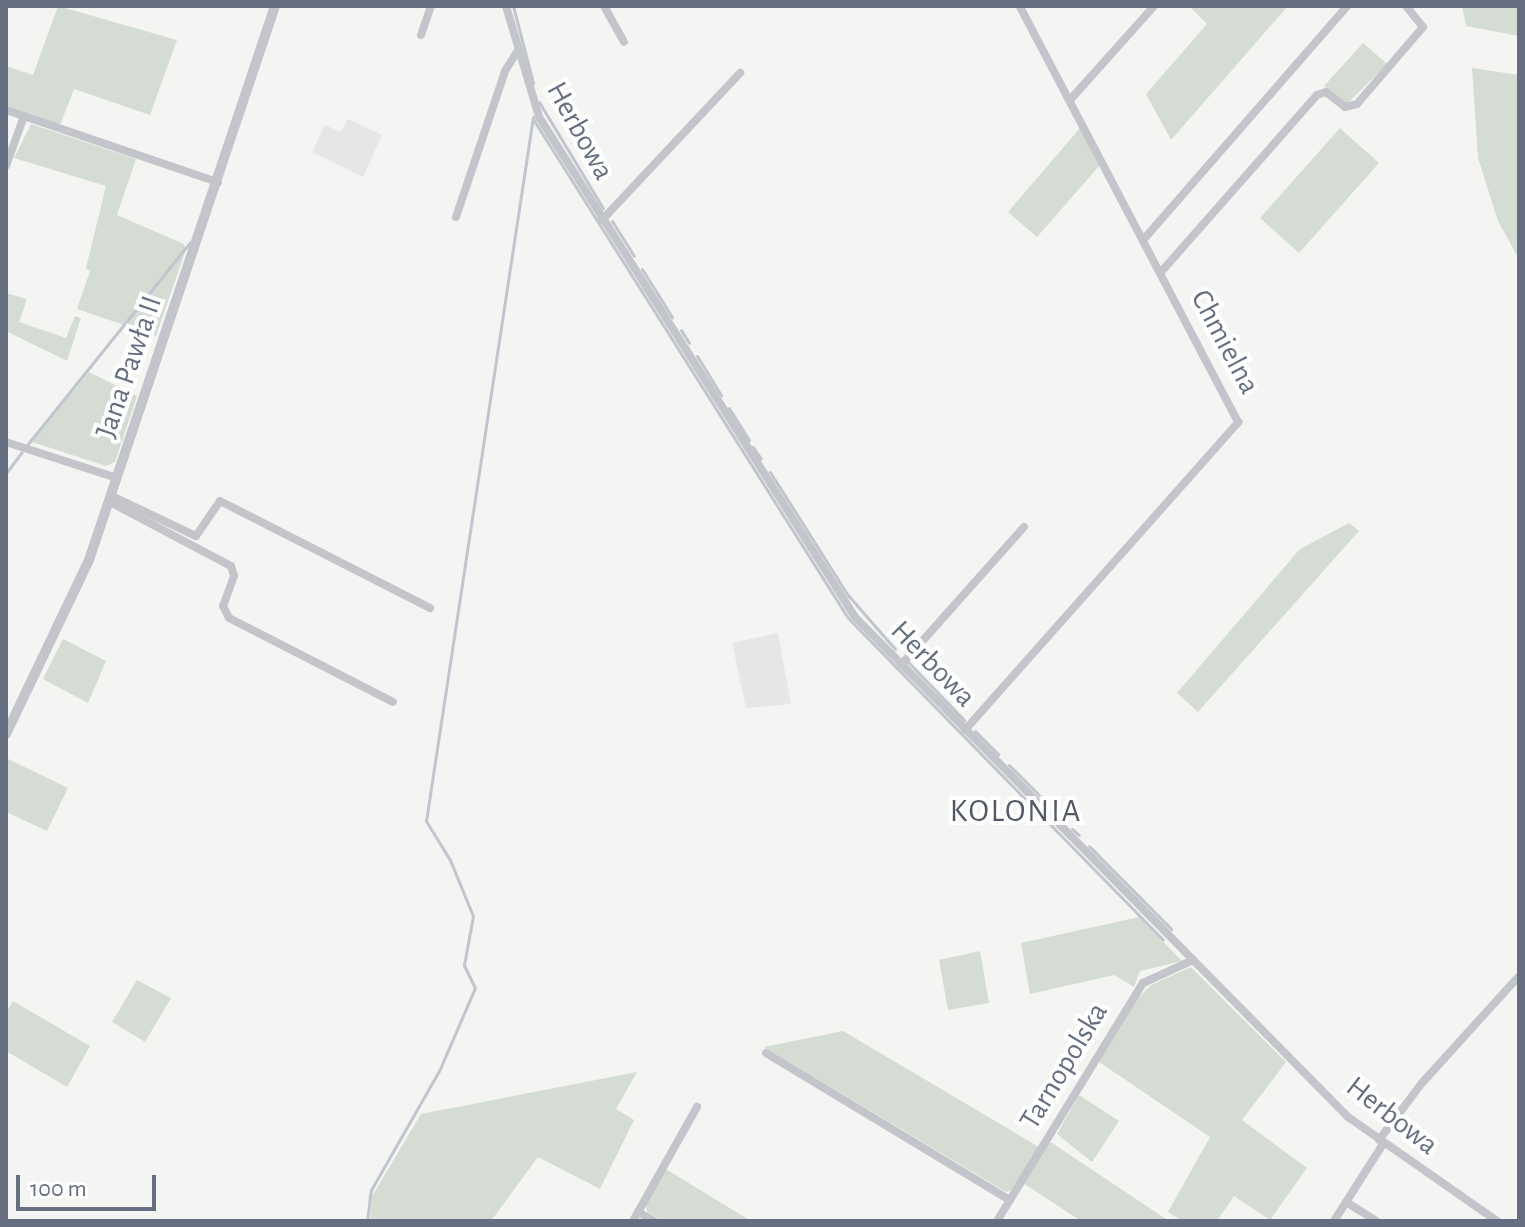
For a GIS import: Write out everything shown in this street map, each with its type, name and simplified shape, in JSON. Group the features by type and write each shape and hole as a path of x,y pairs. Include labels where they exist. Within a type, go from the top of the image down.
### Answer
{"street":[{"name":"Jana Pawła II","path":"6,734 69,609 111,499 275,6"},
{"path":"421,35 431,6"},
{"name":"Herbowa","path":"506,6 539,117 843,601 901,665 1348,1117 1497,1221"},
{"path":"604,6 624,42"},
{"name":"Chmielna","path":"965,730 1238,422 1020,6"},
{"path":"1070,100 1154,6"},
{"path":"1144,239 1347,6"},
{"path":"1161,272 1317,95 1326,92 1345,107 1357,104 1423,27 1406,6"},
{"path":"456,217 505,71 518,50"},
{"path":"602,220 740,73"},
{"path":"6,110 218,182"},
{"path":"6,166 24,116"},
{"path":"6,442 117,478"},
{"path":"111,499 196,536 214,502 220,501 430,608"},
{"path":"111,499 231,566 234,576 223,606 229,618 393,702"},
{"path":"901,665 1024,527"},
{"name":"Tarnopolska","path":"997,1221 1143,983 1193,960"},
{"path":"1334,1221 1381,1142 1422,1083 1519,976"},
{"path":"766,1053 1010,1200"},
{"path":"633,1221 697,1107"},
{"path":"1346,1202 1376,1221"},
{"path":"638,1212 654,1221"}],"shaded area":[{"path":"58,6 177,40 150,115 74,89 60,125 6,107 6,66 33,75"},
{"path":"1189,6 1288,6 1171,140 1146,94 1207,24"},
{"path":"1462,6 1519,6 1519,36 1466,26"},
{"path":"1363,43 1387,64 1346,105 1324,86"},
{"path":"1472,68 1519,75 1519,259 1498,221 1478,158"},
{"path":"348,119 382,135 363,177 312,152 325,125 341,132"},
{"path":"31,124 136,159 117,215 184,244 185,252 156,336 77,309 90,271 86,268 106,186 14,158"},
{"path":"1080,128 1100,165 1037,237 1008,212"},
{"path":"1340,128 1379,163 1299,253 1260,218"},
{"path":"6,293 27,299 19,322 66,338 75,316 81,318 67,361 6,331"},
{"path":"89,372 137,396 115,462 106,466 32,442"},
{"path":"1349,523 1359,531 1198,712 1177,693 1300,549"},
{"path":"778,633 791,704 746,708 732,643"},
{"path":"63,639 106,661 88,703 43,679"},
{"path":"6,758 68,788 47,831 6,812"},
{"path":"1139,917 1182,961 1140,971 1134,987 1114,975 1030,994 1021,943"},
{"path":"980,951 989,1003 948,1010 939,960"},
{"path":"1191,967 1286,1062 1242,1120 1307,1168 1270,1220 1234,1196 1217,1221 1182,1221 1168,1212 1210,1137 1099,1062 1138,998 1151,985"},
{"path":"137,980 171,998 145,1042 112,1022"},
{"path":"13,1001 90,1046 67,1087 6,1051 6,1013"},
{"path":"843,1031 1039,1147 1012,1190 1006,1192 764,1047"},
{"path":"637,1072 616,1109 634,1120 600,1189 538,1157 491,1221 370,1221 372,1196 421,1114"},
{"path":"1079,1095 1119,1121 1092,1162 1057,1134"},
{"path":"1048,1143 1169,1221 1081,1221 1023,1183"},
{"path":"664,1168 751,1221 663,1221 647,1212 645,1201"}],"waterway":[{"path":"513,6 533,83"},
{"path":"539,102 603,208"},
{"path":"367,1221 371,1190 439,1071 475,988 464,965 473,916 450,860 426,821 533,117"},
{"path":"533,119 848,618 1163,940"},
{"path":"612,221 634,256"},
{"path":"27,445 190,242"},
{"path":"642,269 672,317"},
{"path":"681,330 689,343"},
{"path":"697,356 721,395"},
{"path":"729,408 749,440"},
{"path":"753,447 761,459"},
{"path":"6,473 22,452"},
{"path":"770,472 847,594 895,649"},
{"path":"908,662 964,720"},
{"path":"975,731 998,754"},
{"path":"1009,765 1062,818"},
{"path":"1072,829 1079,835"},
{"path":"1089,846 1171,929"}],"district":[{"name":"KOLONIA","path":"1016,811"}]}
